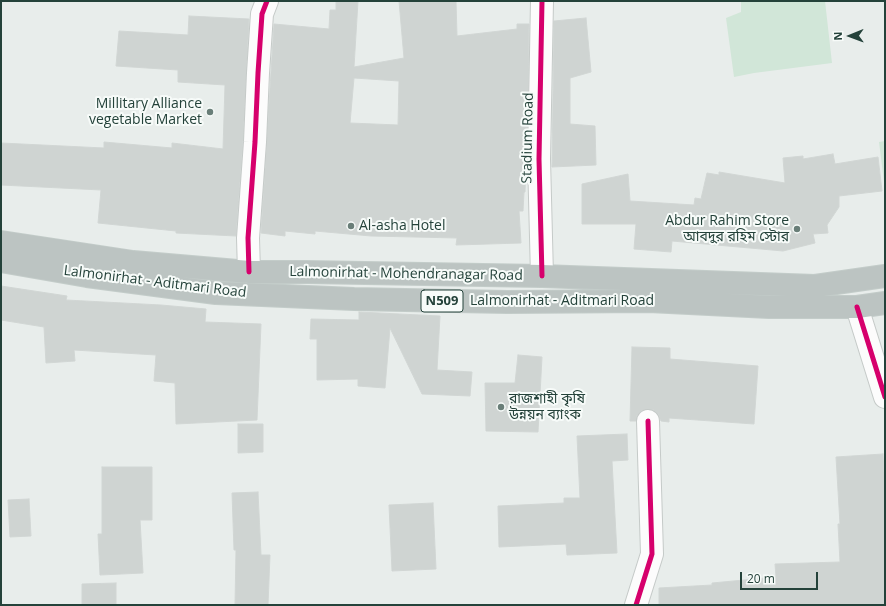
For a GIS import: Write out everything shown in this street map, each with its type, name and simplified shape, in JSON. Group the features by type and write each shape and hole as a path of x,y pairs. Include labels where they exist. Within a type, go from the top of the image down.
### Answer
{"highway":[{"name":"Lalmonirhat - Mohendranagar Road","path":"1,242 132,262 249,272 542,276 815,286 885,276"},
{"name":"Lalmonirhat - Aditmari Road","path":"1,261 87,276 216,292 369,299 507,302 649,301 769,307 857,307 885,303"}],"street":[{"path":"249,272 248,238 258,73 262,14 267,1"},
{"name":"Stadium Road","path":"542,1 539,166 542,276"},
{"path":"857,307 885,397"},
{"path":"636,605 652,554 648,421"}],"green space":[{"path":"741,1 825,1 832,63 734,77 726,18 741,12"},
{"path":"885,141 885,190 879,142"}],"building":[{"path":"336,1 358,1 354,67 404,58 399,1 456,1 457,36 517,29 517,24 529,24 527,167 523,211 519,211 521,243 456,245 457,238 371,236 315,231 315,234 285,231 285,236 261,233 274,24 329,29 330,10 336,10","holes":["354,78 399,81 398,125 350,123"]},
{"path":"189,16 249,19 243,141 236,236 176,233 176,231 98,223 101,190 1,185 1,143 104,148 104,142 172,148 172,143 223,149 225,85 178,82 178,70 116,66 119,31 188,35"},
{"path":"586,18 591,72 570,78 570,124 595,126 596,165 552,167 554,21"},
{"path":"833,154 835,164 878,157 882,191 839,196 839,207 827,225 828,233 813,234 815,243 783,251 672,241 671,252 634,249 636,224 582,224 582,184 628,174 630,201 694,205 695,198 701,199 707,173 719,175 719,172 785,183 783,158 803,156 803,159"},
{"path":"1,286 67,296 66,300 206,309 205,322 261,324 257,420 176,424 175,383 154,381 156,355 74,350 75,361 46,363 44,327 1,320"},
{"path":"359,312 440,316 437,370 472,372 470,396 422,394 390,328 385,388 358,386 358,379 317,380 317,339 310,339 311,319 359,320"},
{"path":"632,347 670,348 670,359 758,366 754,424 669,418 669,422 661,421 658,414 654,410 648,409 641,411 637,415 636,421 630,421"},
{"path":"518,355 542,357 538,432 486,431 485,383 515,383"},
{"path":"238,424 263,424 263,452 238,453"},
{"path":"627,434 628,460 612,461 617,553 567,555 566,544 499,547 498,506 564,503 564,498 580,498 577,436"},
{"path":"883,454 885,490 885,605 659,605 659,588 712,585 712,583 776,577 775,564 840,562 838,524 840,524 836,457"},
{"path":"102,467 152,467 152,520 140,520 143,573 100,575 98,534 102,534"},
{"path":"258,492 261,555 270,555 268,605 235,605 236,550 234,550 232,493"},
{"path":"29,499 31,536 10,537 8,500"},
{"path":"433,503 436,569 392,571 389,505"},
{"path":"116,583 116,605 82,605 82,584"}],"cycle path":[{"path":"249,272 248,238 258,73 262,14 267,1"},
{"path":"542,1 539,159 542,276"},
{"path":"857,307 885,397"},
{"path":"636,605 652,554 648,421"}],"place":[{"name":"Millitary Alliance vegetable Market","path":"210,112"},
{"name":"Al-asha Hotel","path":"351,226"},
{"name":"Abdur Rahim Store আবদুর রহিম স্টোর","path":"797,229"},
{"name":"রাজশাহী কৃষি উন্নয়ন ব্যাংক","path":"501,407"}]}
